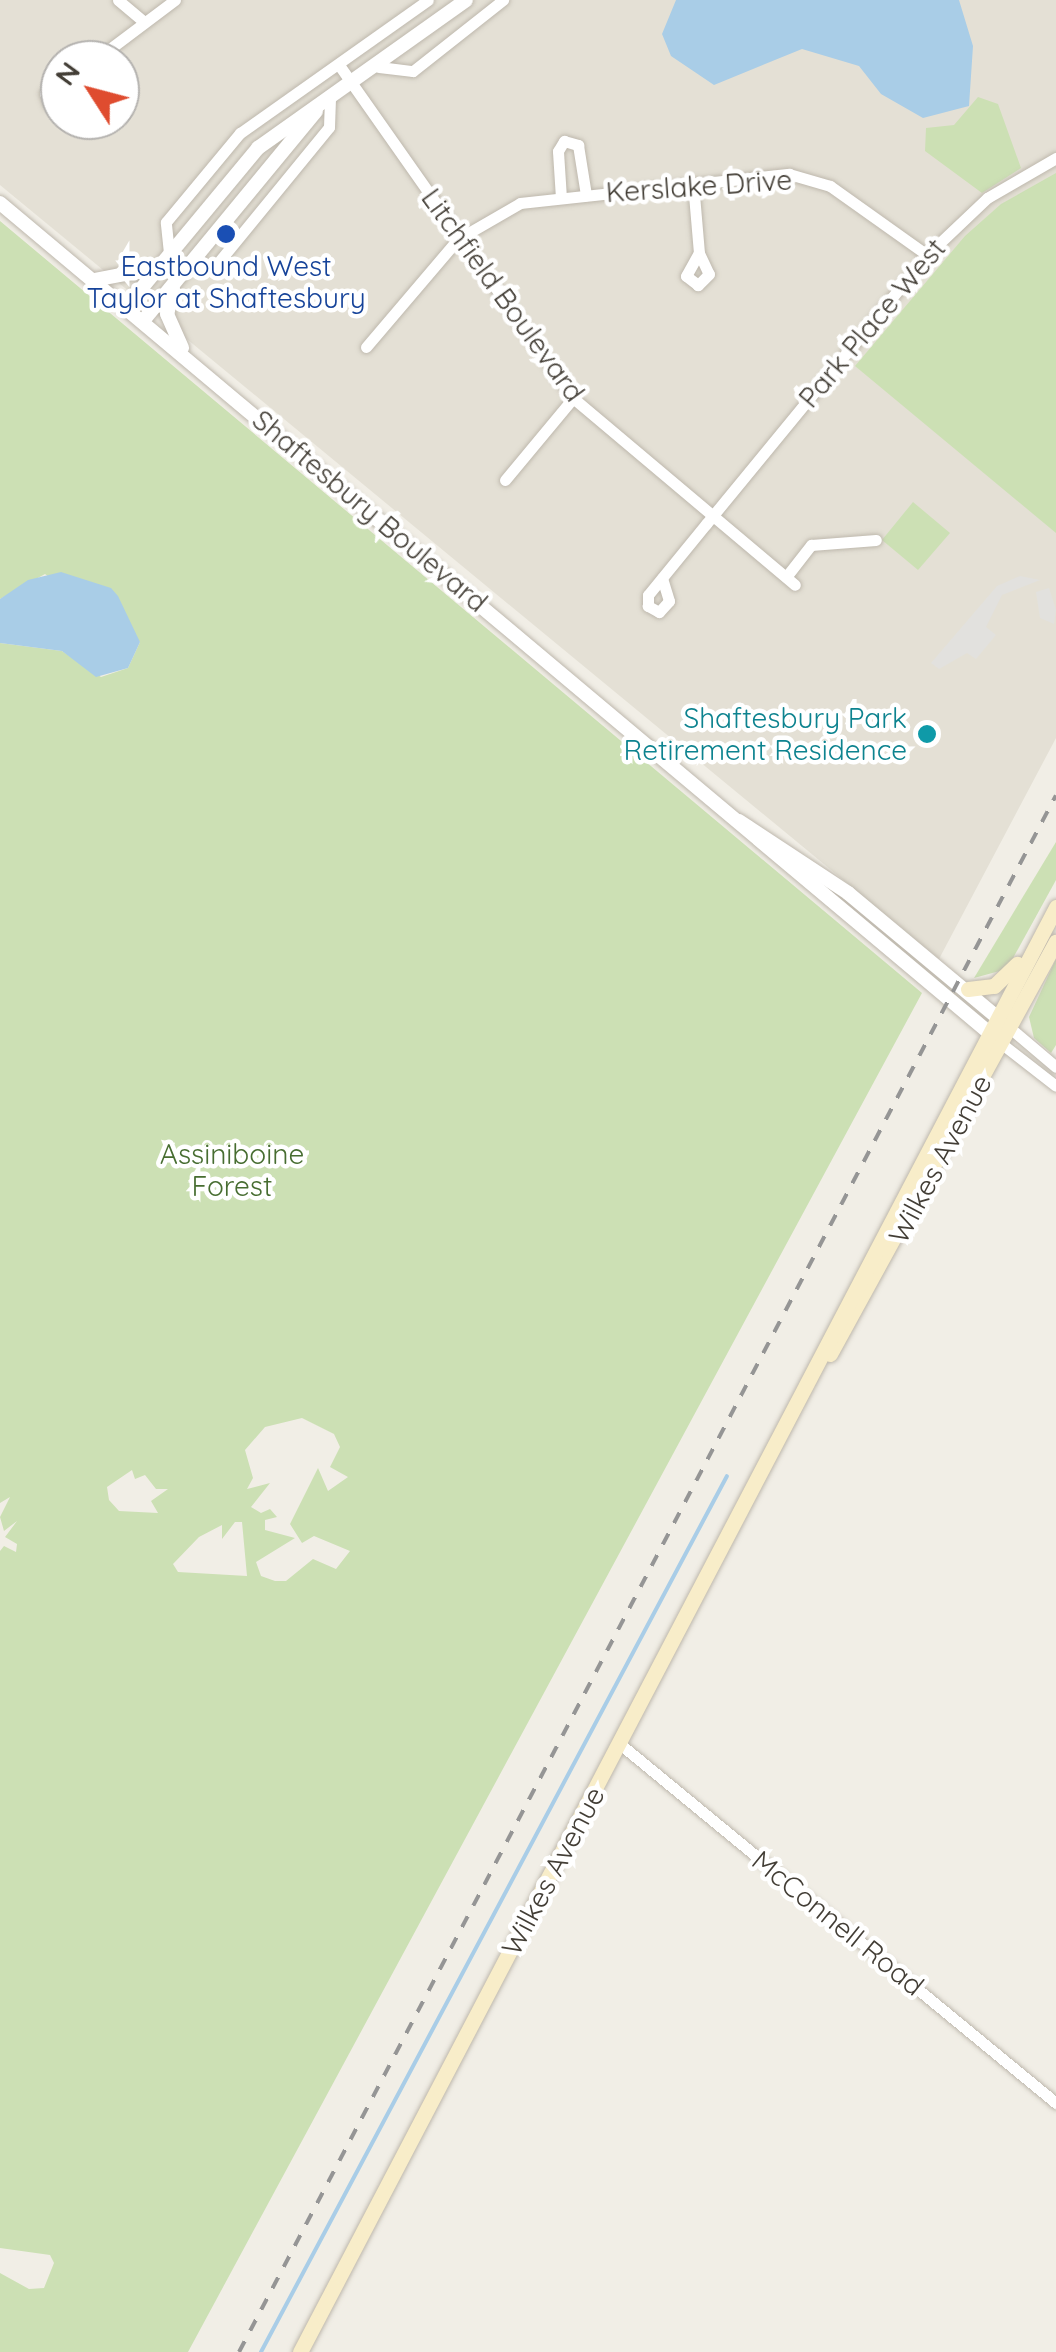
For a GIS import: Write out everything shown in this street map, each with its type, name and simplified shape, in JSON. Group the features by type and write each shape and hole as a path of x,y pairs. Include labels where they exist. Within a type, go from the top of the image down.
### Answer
{"main road":[{"path":"968,989 1003,981 1053,911"},
{"name":"Wilkes Avenue","path":"300,2352 1053,911"},
{"name":"Wilkes Avenue","path":"806,1390 857,1313 1056,942"}],"street":[{"path":"118,0 143,21"},
{"path":"120,40 175,0"},
{"path":"164,259 166,222 240,133 428,0"},
{"path":"126,308 258,148 380,66 466,0"},
{"path":"380,66 413,72 503,0"},
{"name":"Litchfield Boulevard","path":"339,65 356,82 458,238 573,398 791,581 811,546 876,540"},
{"path":"143,321 325,103"},
{"path":"187,267 217,264 329,127 325,103"},
{"path":"561,198 558,151 564,141 578,144 586,195"},
{"name":"Park Place West","path":"662,578 927,255 988,198 1056,158"},
{"name":"Kerslake Drive","path":"458,238 520,203 789,174 830,186 927,255"},
{"path":"693,183 699,252"},
{"name":"Shaftesbury Boulevard","path":"0,203 988,1032 1006,1036"},
{"path":"366,347 458,238"},
{"path":"94,280 139,276 164,259"},
{"path":"177,280 167,314 191,362"},
{"path":"505,480 573,398"},
{"name":"Shaftesbury Boulevard","path":"738,821 832,882 968,989 997,1016 1006,1036"},
{"path":"1006,1036 1056,1067"},
{"path":"1006,1036 1056,1086"},
{"name":"McConnell Road","path":"620,1744 1056,2102"}],"shaded area":[{"path":"0,0 1056,0 1056,738 939,959 0,185"},
{"path":"1020,576 1040,580 1002,595 986,627 996,635 976,659 967,653 939,669 931,663 997,586"},
{"path":"1049,588 1056,610 1054,624 1040,618 1036,592"}],"green space":[{"path":"978,97 998,104 1021,168 982,193 925,151 926,128 954,125"},
{"path":"1056,173 1056,533 855,366 965,236 1001,204"},
{"name":"Assiniboine Forest","path":"0,221 922,993 188,2352 0,2352 0,2273 29,2289 44,2288 54,2263 50,2255 0,2248 0,1551 4,1546 16,1552 17,1544 5,1537 17,1521 4,1531 0,1517 10,1497 0,1503 0,643 62,651 101,677 128,668 140,642 45,574 0,599","holes":["302,1418 334,1434 340,1447 330,1467 348,1477 328,1491 318,1468 290,1524 302,1543 314,1536 350,1551 336,1569 313,1559 286,1581 261,1576 256,1562 295,1538 265,1530 265,1520 277,1517 270,1509 261,1513 251,1507 270,1483 247,1489 253,1478 245,1450 265,1427","132,1470 135,1479 145,1475 156,1489 168,1489 151,1501 158,1513 119,1511 109,1500 107,1487","235,1522 242,1522 247,1576 178,1572 173,1564 199,1537 222,1525 222,1539"]},
{"path":"913,502 950,533 918,570 882,540"},
{"path":"1056,842 1056,880 1007,969 974,978"},
{"path":"1056,959 1056,1045 1051,1053 1034,1038 1029,1017"}],"water":[{"path":"676,0 959,0 973,46 969,106 923,118 881,94 859,66 802,49 714,85 671,56 662,34"},
{"path":"61,572 111,588 118,596 140,642 128,668 96,677 62,651 0,643 0,599 28,580"}],"waterway":[{"path":"261,2352 727,1476"}],"railway":[{"path":"239,2352 1056,795"}],"place":[{"name":"Eastbound West Taylor at Shaftesbury","path":"226,234"},
{"name":"Shaftesbury Park Retirement Residence","path":"927,734"}]}
